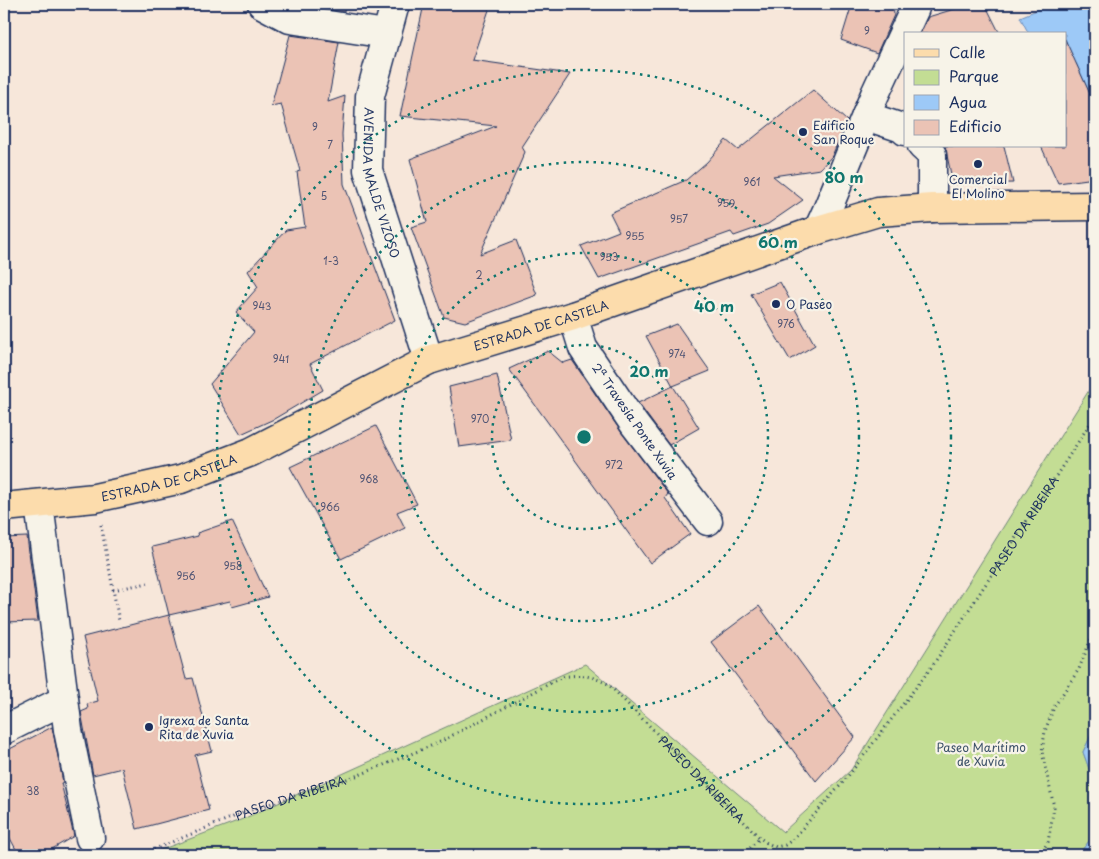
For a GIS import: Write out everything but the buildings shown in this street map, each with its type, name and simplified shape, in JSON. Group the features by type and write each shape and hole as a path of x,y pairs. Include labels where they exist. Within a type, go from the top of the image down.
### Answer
{"main road":[{"name":"ESTRADA DE CASTELA","path":"4,507 95,498 181,479 252,452 430,360 573,316 818,230 878,212 932,208 1095,206"}],"street":[{"path":"262,4 290,19 386,34"},
{"name":"AVENIDA MALDE VIZOSO","path":"395,4 370,96 368,170 430,360"},
{"path":"904,32 915,8 914,4"},
{"path":"818,230 904,32"},
{"path":"866,116 904,130"},
{"path":"924,148 932,155 932,208"},
{"name":"2ª Travesía Ponte Xuvia","path":"573,316 583,348 634,424 708,521"},
{"path":"39,504 68,730 90,838"},
{"path":"4,730 64,700"}],"path":[{"name":"PASEO DA RIBEIRA","path":"140,855 248,811 358,775 438,743 562,677 579,674 590,675 608,684 760,838 776,846 784,845 792,840 850,773 933,665 1095,416"},
{"path":"95,498 119,621"},
{"path":"113,590 148,583"},
{"path":"1040,855 1048,842 1054,806 1042,752 1045,731 1054,707 1079,668 1095,629"},
{"path":"743,855 760,838"}],"green space":[{"name":"Paseo Marítimo de Xuvia","path":"1092,254 1095,255 1095,727 1083,752 1095,785 1095,802 1090,840 1078,855 147,855 243,819 585,664 783,832 851,770 1091,387 1094,323"}],"water":[{"path":"1051,4 1095,4 1095,105 1076,63 1066,66 1066,32 1028,32 1020,17"},
{"path":"1095,727 1095,785 1083,752"},
{"path":"1095,802 1095,855 1078,855 1090,840"}],"place":[{"name":"Edificio San Roque","path":"803,132"},
{"name":"Comercial El Molino","path":"978,164"},
{"name":"O Paseo","path":"776,304"},
{"name":"Igrexa de Santa Rita de Xuvia","path":"149,727"}]}
